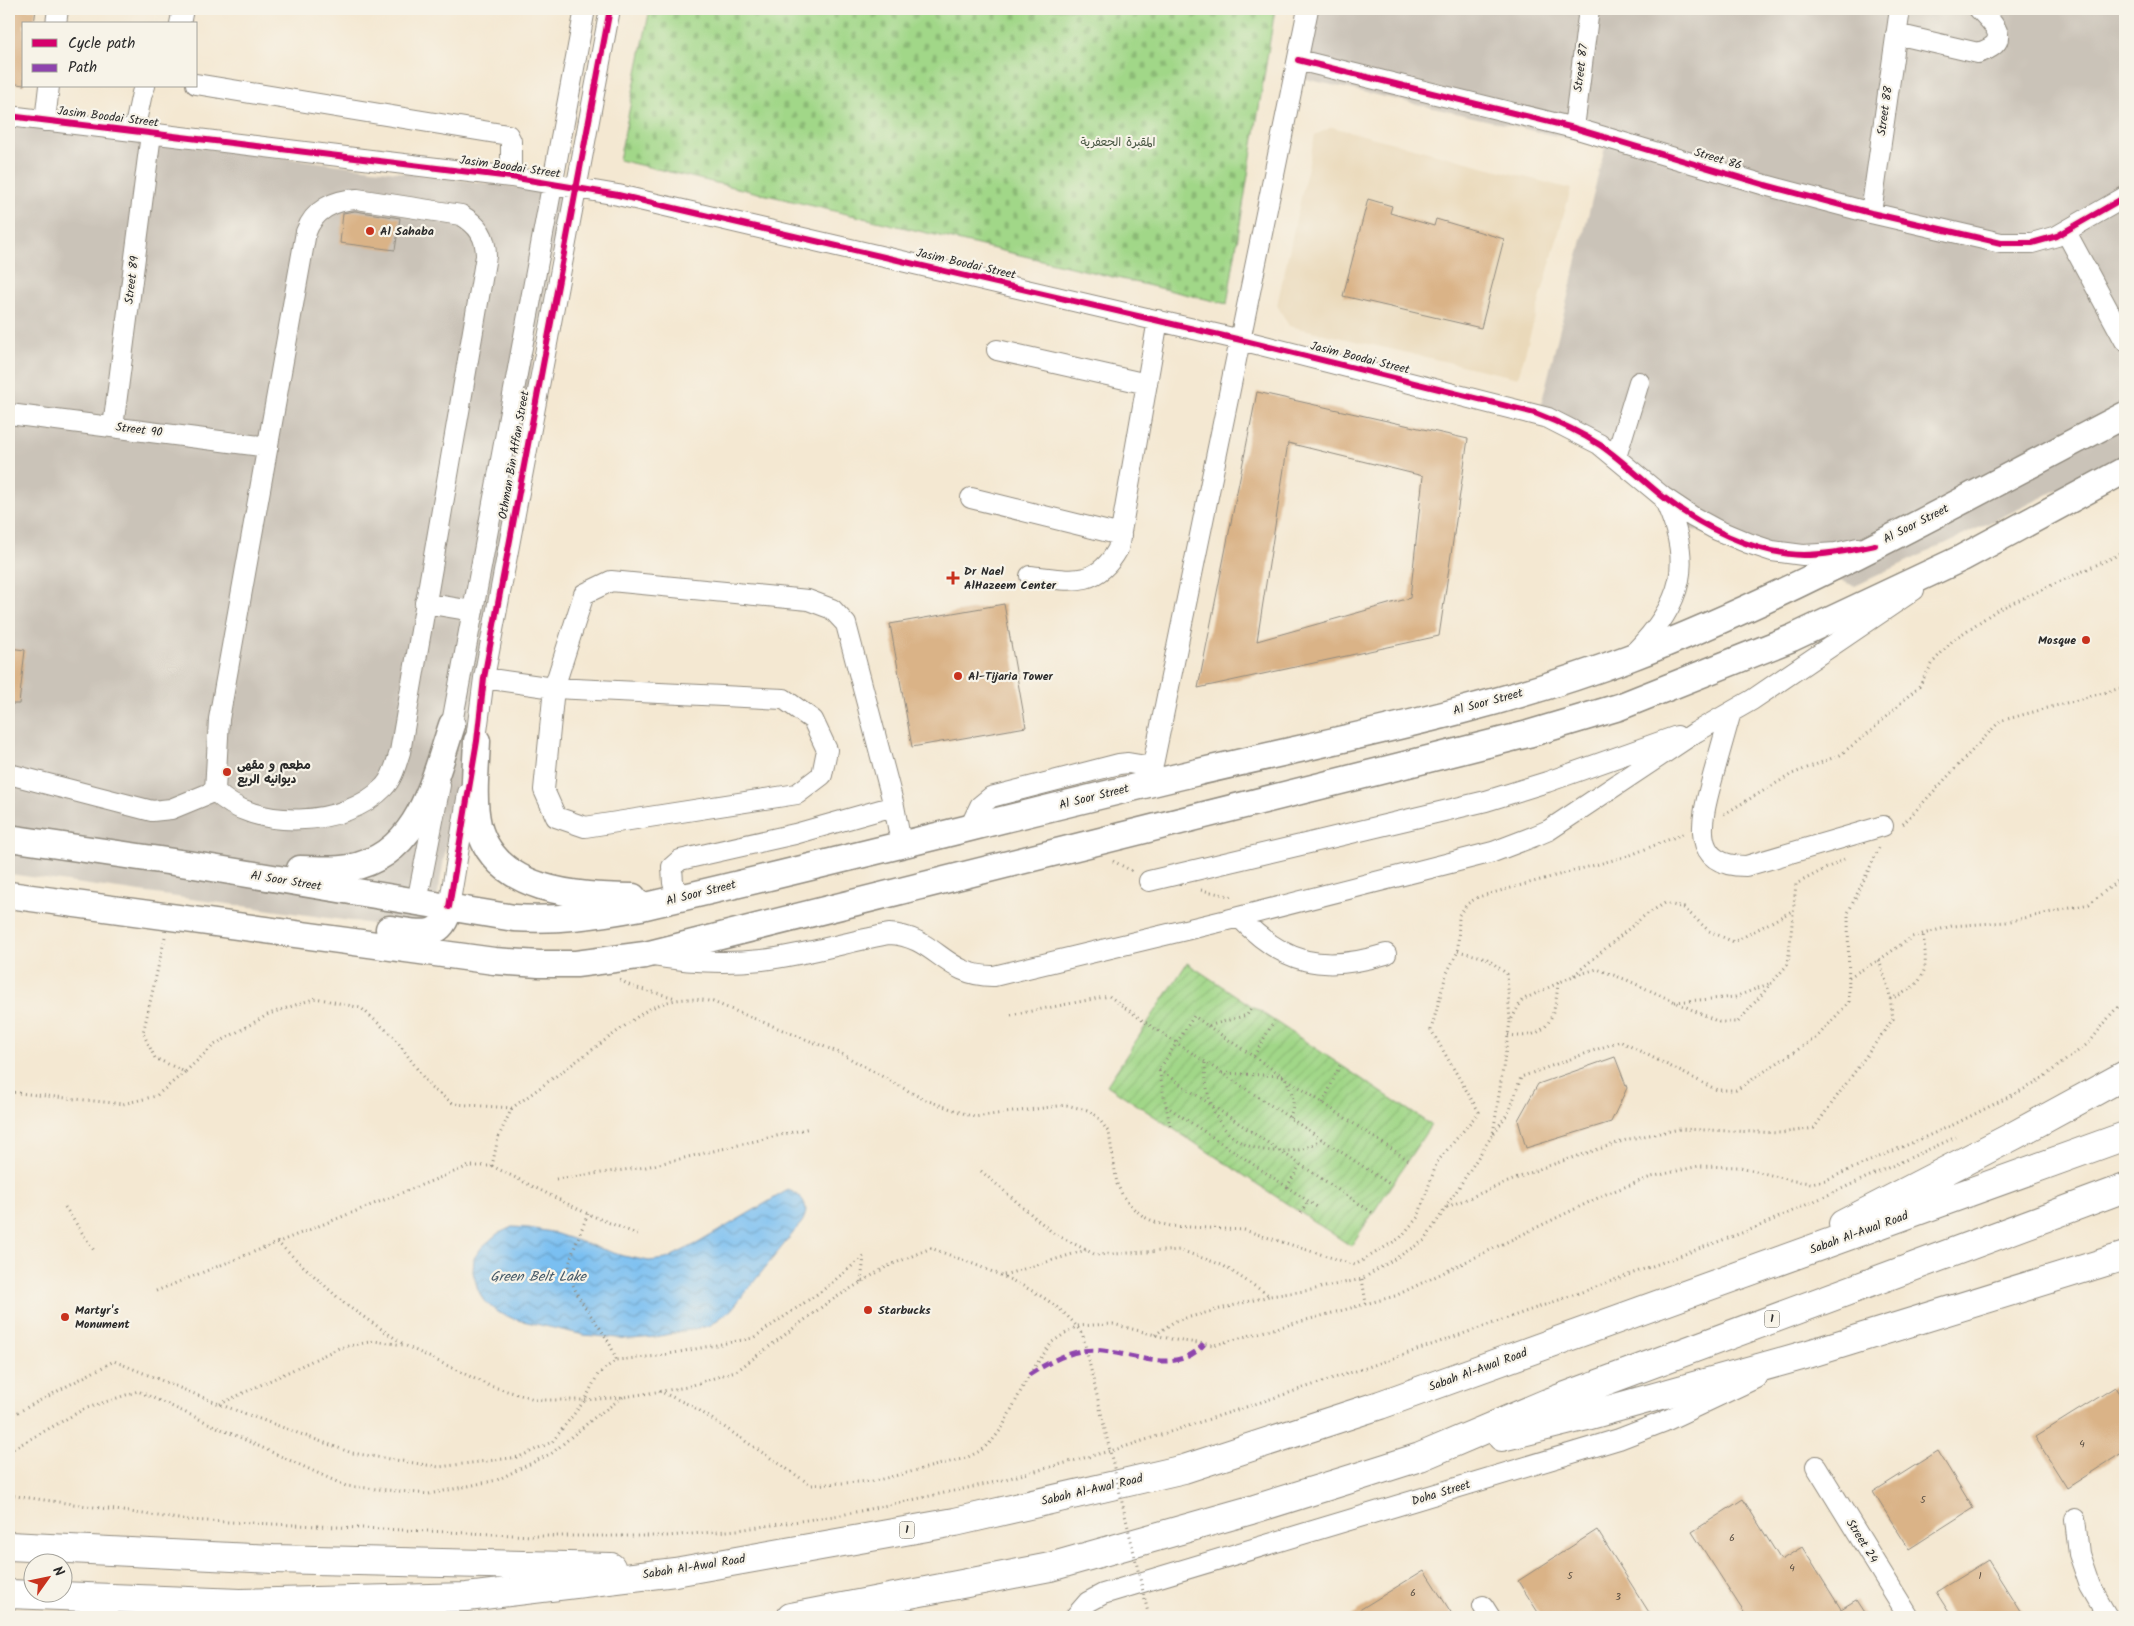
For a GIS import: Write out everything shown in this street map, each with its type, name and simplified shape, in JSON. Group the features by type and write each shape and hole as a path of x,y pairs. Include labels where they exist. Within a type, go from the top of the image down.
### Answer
{"highway":[{"path":"1770,1265 1861,1214 2015,1135 2125,1074"},
{"name":"Sabah Al-Awal Road","path":"9,1594 240,1603 467,1597 675,1572 955,1522 1184,1469 1380,1406 2125,1136"},
{"name":"1","path":"791,1617 1050,1567 1251,1510 1420,1457 1548,1403 2125,1188"},
{"path":"1420,1457 1584,1417 1805,1355 2125,1256"},
{"path":"16,1545 273,1559 585,1565 675,1572"}],"main road":[{"name":"Al Soor Street","path":"9,838 194,865 514,918 542,920 606,914 682,898 970,826 1150,775 1446,713 1535,689 1629,658 1719,620 1875,545 2125,415"},
{"path":"9,895 458,956 539,964 576,964 645,955 1519,736 1619,707 1792,638 1962,558 2125,470"},
{"path":"194,865 336,870 360,866 383,855 407,834 424,808 452,725"},
{"path":"477,741 476,803 478,825 492,852 511,870 536,885 560,892 584,895 682,898"},
{"path":"417,902 416,918 419,932 424,940 435,948 458,956"},
{"path":"251,929 320,923 432,932 441,927 446,920 449,907"}],"street":[{"path":"56,22 58,9"},
{"path":"180,22 183,9"},
{"name":"Othman Bin Affan Street","path":"417,902 452,725 585,9"},
{"name":"Othman Bin Affan Street","path":"449,907 477,741 484,678 610,9"},
{"path":"1150,775 1308,9"},
{"name":"Street 87","path":"1574,128 1589,9"},
{"name":"Street 88","path":"1871,214 1900,9"},
{"path":"1896,34 1978,53 1995,44 1998,35 1997,27 1979,9"},
{"name":"Street 86","path":"1298,60 1574,128 1765,185 1871,214 2012,244 2042,241 2066,232 2125,197"},
{"path":"198,84 508,135 511,141 511,177"},
{"path":"45,120 49,88"},
{"name":"Street 89","path":"113,427 142,132 142,93 144,88"},
{"name":"Jasim Boodai Street","path":"9,116 511,177 618,195 1158,320 1536,413 1567,426 1598,444 1663,497 1717,530 1772,550 1803,555 1875,545"},
{"path":"357,198 455,213 475,224 485,241 486,256 425,604 400,752 392,776 385,787 351,810 329,815 286,819 269,818 237,808 224,800 215,791 219,720 306,232 315,216 330,205 340,201 357,198"},
{"path":"2066,232 2125,341"},
{"path":"1030,576 1078,580 1098,573 1112,560 1118,549 1158,320"},
{"path":"997,350 1147,384"},
{"path":"1616,457 1639,382"},
{"name":"Street 90","path":"9,414 268,447"},
{"name":"Jasim Boodai Street","path":"1629,658 1663,620 1673,600 1677,586 1682,556 1680,543 1677,529 1663,497"},
{"path":"970,498 1121,535"},
{"path":"645,955 692,962 740,962 764,960 889,934 900,934 921,942 960,970 971,975 994,976 1242,916 1493,852 1549,830 1696,732 1793,673 1962,558"},
{"path":"484,678 554,688 784,699 813,720 827,750 822,775 797,794 585,827 556,817 544,790 554,688 584,594 611,581 808,600 832,609 846,624 894,806 901,843"},
{"path":"425,604 473,612"},
{"path":"1731,712 1704,810 1702,826 1707,849 1714,857 1735,866 1746,866 1886,832"},
{"path":"1149,881 1479,803 1547,782 1670,738 1696,732"},
{"path":"11,775 152,811 171,809 215,791"},
{"path":"682,898 673,883 672,867 680,860 795,834 894,806"},
{"path":"1242,916 1255,934 1274,948 1295,958 1318,964 1341,964 1364,961 1386,954"},
{"name":"Doha Street","path":"1075,1617 1088,1602 1103,1594 1618,1439 1663,1422 1805,1355"},
{"name":"Street 24","path":"1816,1466 1909,1617"},
{"path":"2075,1520 2082,1562 2090,1586 2108,1617"}],"path":[{"path":"609,961 613,972 622,982 677,998 695,998 713,1002 840,1053 923,1099 974,1117 1066,1105 1088,1110 1097,1116 1109,1133 1117,1184 1123,1196 1144,1217 1157,1223 1171,1226 1244,1230 1355,1265 1400,1238 1418,1217 1437,1162 1479,1112 1431,1030 1446,975 1458,951 1459,915 1467,904 1478,897 1628,856 1702,826 1792,774 1840,755 1872,730 1919,686 1934,661 1953,640 1997,610 2114,557 2125,549"},
{"path":"1155,1335 1175,1321 1270,1296 1311,1290 1362,1279 1425,1240 1510,1110 1521,1077 1620,1040 1717,1090 1736,1090 1817,1037 1849,1002 1848,913 1886,832 2000,721 2125,687"},
{"path":"1084,844 1149,881"},
{"path":"1510,1022 1522,1000 1573,976 1598,970 1719,1022 1738,1022 1788,964 1796,884 1848,857"},
{"path":"1174,875 1201,890 1235,898 1242,916"},
{"path":"1849,976 1879,960 1912,937 1952,926 2006,922 2089,904 2125,875"},
{"path":"1573,976 1644,916 1665,903 1684,908 1709,931 1734,942 1793,911"},
{"path":"170,917 143,1033 155,1058 185,1072"},
{"path":"1890,999 1899,995 1923,976 1926,970 1923,934"},
{"path":"1458,951 1486,958 1507,974 1510,1022 1493,1134"},
{"path":"1446,1207 1542,1168 1629,1139 1680,1129 1782,1133 1814,1128 1893,1019 1890,999 1879,960"},
{"path":"1508,1035 1520,1037 1537,1033 1547,1026 1553,1016 1558,983"},
{"path":"1675,1002 1735,997 1771,983"},
{"path":"1012,1015 1109,996 1221,1073 1391,1185"},
{"path":"9,1092 123,1104 156,1096 214,1045 261,1018 316,998 360,1008 394,1037 431,1088 454,1104 512,1108"},
{"path":"492,1166 498,1138 512,1108 644,1012 660,1003 677,998"},
{"path":"659,1391 694,1407 811,1485 874,1481 966,1458 980,1451 1002,1428 1029,1376 1052,1342 1077,1326 1112,1324 1175,1340 1214,1345 1395,1296 1606,1194 1651,1177 1699,1166 1707,1166 1740,1167 1794,1181 1811,1183 1826,1180 1953,1125 2034,1084 2090,1042 2112,1013 2125,1000"},
{"path":"1208,1026 1247,1015 1252,1006"},
{"path":"1170,1126 1159,1070 1194,1016 1408,1160"},
{"path":"1254,1056 1274,1021"},
{"path":"1205,1062 1205,1082 1210,1104 1218,1120 1236,1139 1263,1151 1292,1152 1310,1147 1321,1139"},
{"path":"1323,1103 1340,1065"},
{"path":"1159,1070 1373,1213"},
{"path":"1221,1073 1284,1076"},
{"path":"1284,1076 1293,1095 1293,1111 1289,1118"},
{"path":"1166,1106 1317,1207"},
{"path":"556,1179 646,1167 810,1128"},
{"path":"9,1495 186,1520 535,1536 688,1534 738,1530 841,1515 992,1483 1122,1448 1377,1364 1593,1288 1755,1228 1964,1134"},
{"path":"1287,1187 1300,1164"},
{"path":"156,1290 469,1166 492,1166 588,1214 639,1235"},
{"path":"981,1171 1053,1233 1096,1255 1180,1250 1222,1265 1270,1296"},
{"path":"1301,1213 1308,1201"},
{"path":"65,1207 95,1252"},
{"path":"588,1214 568,1267 579,1300 612,1346 616,1360"},
{"path":"277,1242 346,1305 404,1345 490,1386 538,1400 585,1400 624,1397 687,1387 738,1370 827,1303 886,1267 931,1248 1004,1275 1063,1311 1077,1326 1083,1336 1149,1617"},
{"path":"1004,1275 1086,1250"},
{"path":"9,1417 114,1361 219,1404 352,1454 439,1467 519,1458 552,1442 585,1400 598,1374 616,1360 658,1356 753,1338 823,1290 864,1256 861,1282"},
{"path":"1362,1279 1366,1303"},
{"path":"219,1404 339,1348 374,1341 404,1345"},
{"path":"9,1451 84,1408 138,1391 346,1486 430,1494 497,1480 552,1453 594,1418 624,1397"}],"shaded area":[{"path":"1308,9 2125,9 2125,455 2025,506 1855,586 1682,526 1614,461 1537,421 1605,147 1297,77"},
{"path":"9,123 563,193 431,932 9,874"},
{"path":"1332,127 1571,189 1518,378 1289,326 1277,305 1315,135"}],"green space":[{"name":"المقبرة الجعفرية","path":"650,9 1275,9 1227,304 619,160"},
{"path":"1187,963 1431,1125 1351,1246 1107,1085"}],"water":[{"name":"Green Belt Lake","path":"788,1190 798,1195 804,1202 805,1217 731,1310 709,1326 655,1337 630,1339 584,1335 514,1319 497,1312 484,1301 478,1290 473,1272 474,1258 482,1247 497,1234 512,1227 551,1232 623,1256 649,1261 666,1259 698,1243"}],"building":[{"path":"9,9 36,9 34,22 22,22 22,85 9,83"},
{"path":"1368,199 1392,206 1390,213 1434,226 1436,219 1504,239 1481,328 1343,296"},
{"name":"Al Sahaba","path":"355,211 400,218 395,250 340,243 343,213"},
{"path":"1257,392 1468,439 1439,636 1198,688","holes":["1288,443 1423,476 1410,598 1257,641"]},
{"name":"Al-Tijaria Tower","path":"1004,604 1026,727 912,747 890,624"},
{"path":"9,648 25,650 19,704 9,704"},
{"path":"1615,1057 1627,1088 1611,1122 1526,1148 1518,1120 1538,1084"},
{"path":"2115,1387 2125,1403 2125,1451 2067,1488 2035,1437"},
{"path":"1938,1451 1973,1508 1909,1549 1873,1492"},
{"path":"1743,1499 1781,1560 1802,1547 1841,1609 1856,1600 1867,1617 1747,1617 1692,1532"},
{"path":"1597,1530 1652,1617 1541,1617 1518,1581"},
{"path":"1988,1560 2024,1617 1952,1617 1936,1592"},
{"path":"1424,1570 1454,1617 1348,1617"}],"marked path":[{"path":"1029,1375 1047,1364 1075,1352 1097,1350 1161,1361 1177,1360 1191,1355 1204,1344"}],"cycle path":[{"path":"449,907 477,741 484,678 610,9"},
{"path":"1298,60 1574,128 1765,185 1871,213 2001,243 2032,243 2057,236 2125,197"},
{"path":"9,116 511,177 618,195 1241,340 1535,413 1592,440 1616,457 1662,496 1693,518 1710,528 1747,544 1766,550 1804,555 1831,553 1875,545"}],"place":[{"name":"Al Sahaba","path":"370,231"},
{"name":"Dr Nael AlHazeem Center","path":"953,578"},
{"name":"Mosque","path":"2086,640"},
{"name":"Al-Tijaria Tower","path":"958,676"},
{"name":"مطعم و مقهى ديوانيه الربع","path":"227,772"},
{"name":"Starbucks","path":"868,1310"},
{"name":"Martyr's Monument","path":"65,1317"}]}
